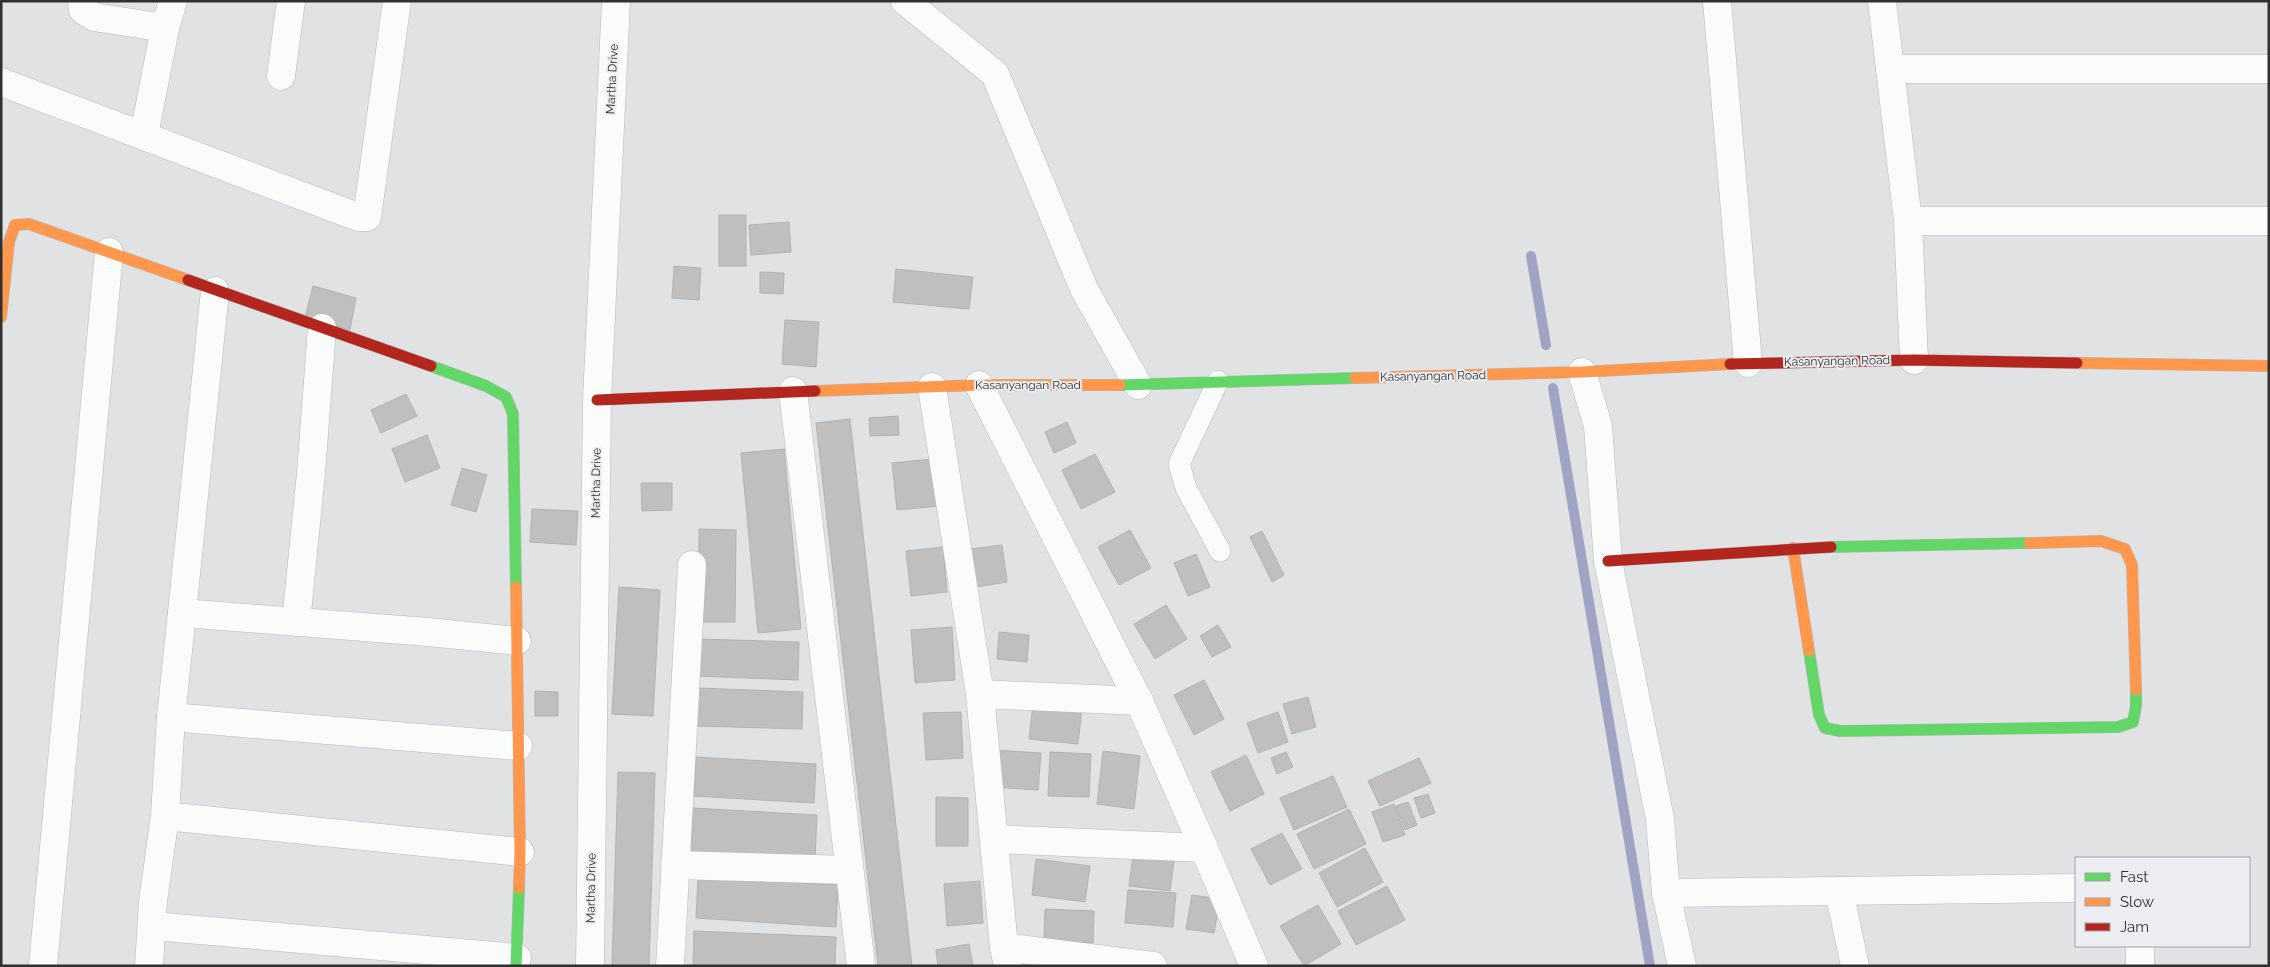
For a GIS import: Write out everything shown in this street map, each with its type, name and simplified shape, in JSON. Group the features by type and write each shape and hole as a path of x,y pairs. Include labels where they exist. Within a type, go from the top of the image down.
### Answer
{"street":[{"path":"82,1 83,10 94,17 165,28"},
{"path":"144,135 172,1"},
{"path":"281,76 291,1"},
{"path":"1,82 358,217 366,217 370,207 397,1"},
{"name":"Martha Drive","path":"590,966 596,400 616,1"},
{"path":"905,1 995,74 1084,289 1138,385"},
{"path":"1717,1 1748,363"},
{"path":"1882,1 1908,221 1914,360"},
{"path":"1890,69 2269,69"},
{"path":"1908,221 2269,221"},
{"path":"1,317 9,242 15,226 29,224 486,386 506,397 513,414 520,852 517,962 153,926"},
{"path":"43,966 109,252"},
{"path":"150,966 157,863 165,816 171,717 215,291"},
{"path":"296,622 311,473 322,328"},
{"name":"Kasanyangan Road","path":"596,400 979,385 1138,385 1218,381 1582,372 1748,363 1914,360 2269,366"},
{"path":"1582,372 1598,426 1608,561 1660,820 1666,893 1682,966"},
{"path":"979,385 1138,701 1204,848 1254,966"},
{"path":"932,387 980,694 1006,956 1153,966"},
{"path":"793,391 861,966"},
{"path":"1608,561 1793,548 2101,541 2126,548 2132,564 2136,706 2132,722 2118,727 1840,731 1825,728 1819,716 1793,548"},
{"path":"670,966 692,565"},
{"path":"182,613 428,632 517,641"},
{"path":"980,694 1138,701"},
{"path":"171,717 518,746"},
{"path":"165,816 520,852"},
{"path":"995,839 1204,848"},
{"path":"675,866 850,870"},
{"path":"1666,893 2075,888"},
{"path":"1839,891 1855,966"},
{"path":"2140,947 2140,966"}],"lane":[{"path":"1218,381 1179,464 1186,488 1220,551"}],"building":[{"path":"719,215 746,215 746,266 719,266"},
{"path":"789,222 791,252 751,255 749,225"},
{"path":"674,266 701,268 699,300 672,298"},
{"path":"896,269 973,277 969,309 893,302"},
{"path":"760,272 784,273 783,294 760,293"},
{"path":"313,286 356,298 350,330 305,317"},
{"path":"785,320 819,322 816,367 782,364"},
{"path":"406,394 417,416 381,433 371,410"},
{"path":"898,416 899,435 870,436 869,418"},
{"path":"850,419 912,966 878,966 816,423"},
{"path":"1067,422 1076,443 1054,453 1045,432"},
{"path":"427,435 440,468 405,482 392,449"},
{"path":"784,449 801,629 758,633 741,453"},
{"path":"1095,454 1115,492 1081,509 1062,470"},
{"path":"933,459 938,506 897,510 892,463"},
{"path":"462,468 487,475 476,512 451,505"},
{"path":"641,483 672,483 672,510 642,511"},
{"path":"532,509 578,511 576,545 530,542"},
{"path":"699,529 736,530 735,622 699,622"},
{"path":"1130,530 1151,568 1119,585 1098,547"},
{"path":"1262,531 1284,575 1272,582 1250,537"},
{"path":"1002,545 1007,582 976,587 971,549"},
{"path":"943,547 947,592 911,596 906,551"},
{"path":"1196,554 1210,587 1188,596 1174,563"},
{"path":"619,587 660,590 653,716 612,714"},
{"path":"1166,605 1187,639 1155,659 1134,624"},
{"path":"1218,625 1231,647 1212,657 1200,636"},
{"path":"952,627 955,680 915,683 911,630"},
{"path":"999,632 1029,635 1027,662 997,659"},
{"path":"698,639 799,642 798,680 697,676"},
{"path":"1204,680 1224,719 1194,735 1174,695"},
{"path":"698,688 803,692 802,729 697,726"},
{"path":"535,691 558,692 558,716 535,716"},
{"path":"1308,697 1316,727 1292,734 1283,704"},
{"path":"1033,704 1082,708 1078,744 1029,739"},
{"path":"961,712 963,758 926,760 923,713"},
{"path":"1278,712 1288,742 1258,753 1247,723"},
{"path":"995,750 1041,753 1038,790 993,787"},
{"path":"1103,751 1140,756 1134,809 1097,804"},
{"path":"1050,752 1091,754 1089,797 1048,796"},
{"path":"1286,752 1293,767 1277,774 1271,758"},
{"path":"1246,755 1264,794 1230,811 1211,772"},
{"path":"696,757 816,764 814,803 694,796"},
{"path":"1419,758 1431,783 1380,806 1368,781"},
{"path":"618,772 655,773 649,966 612,966"},
{"path":"1333,776 1347,807 1294,830 1280,798"},
{"path":"1428,794 1435,813 1421,818 1414,798"},
{"path":"936,797 968,798 968,846 936,846"},
{"path":"1408,802 1417,825 1405,830 1396,806"},
{"path":"1394,804 1405,835 1383,842 1372,812"},
{"path":"693,808 817,815 815,858 690,852"},
{"path":"1349,809 1366,844 1314,869 1297,834"},
{"path":"1282,833 1302,869 1270,885 1251,849"},
{"path":"1365,848 1383,882 1337,907 1319,873"},
{"path":"1133,856 1174,861 1170,891 1129,886"},
{"path":"1036,859 1090,866 1085,902 1032,895"},
{"path":"698,877 838,885 836,927 696,918"},
{"path":"980,881 983,923 947,926 944,884"},
{"path":"1387,886 1405,920 1356,945 1338,911"},
{"path":"1128,890 1176,893 1173,927 1125,923"},
{"path":"1192,895 1220,899 1214,933 1186,929"},
{"path":"1318,905 1341,944 1304,966 1280,926"},
{"path":"1045,909 1094,911 1093,943 1044,941"},
{"path":"694,931 836,937 835,966 693,966"},
{"path":"969,944 973,966 938,966 936,950"}],"waterway":[{"path":"1531,256 1546,345"},
{"path":"1553,388 1650,966"}],"traffic: fast":[{"path":"431,366 486,386 506,397 513,414 516,587"},
{"path":"1120,385 1355,378"},
{"path":"1831,547 2029,543"},
{"path":"1809,651 1819,715 1825,728 1840,731 2118,727 2133,722 2136,690"},
{"path":"516,966 519,888"}],"traffic: slow":[{"path":"1,317 9,242 15,225 29,224 188,280"},
{"path":"2077,363 2269,366"},
{"path":"1355,378 1582,372 1730,364"},
{"path":"815,391 979,385 1120,385"},
{"path":"2029,543 2101,541 2125,549 2132,565 2136,690"},
{"path":"1793,548 1809,651"},
{"path":"516,587 519,888"}],"traffic: jam":[{"path":"188,280 431,366"},
{"path":"1730,364 1914,360 2077,363"},
{"path":"597,400 815,391"},
{"path":"1608,561 1831,547"}]}
